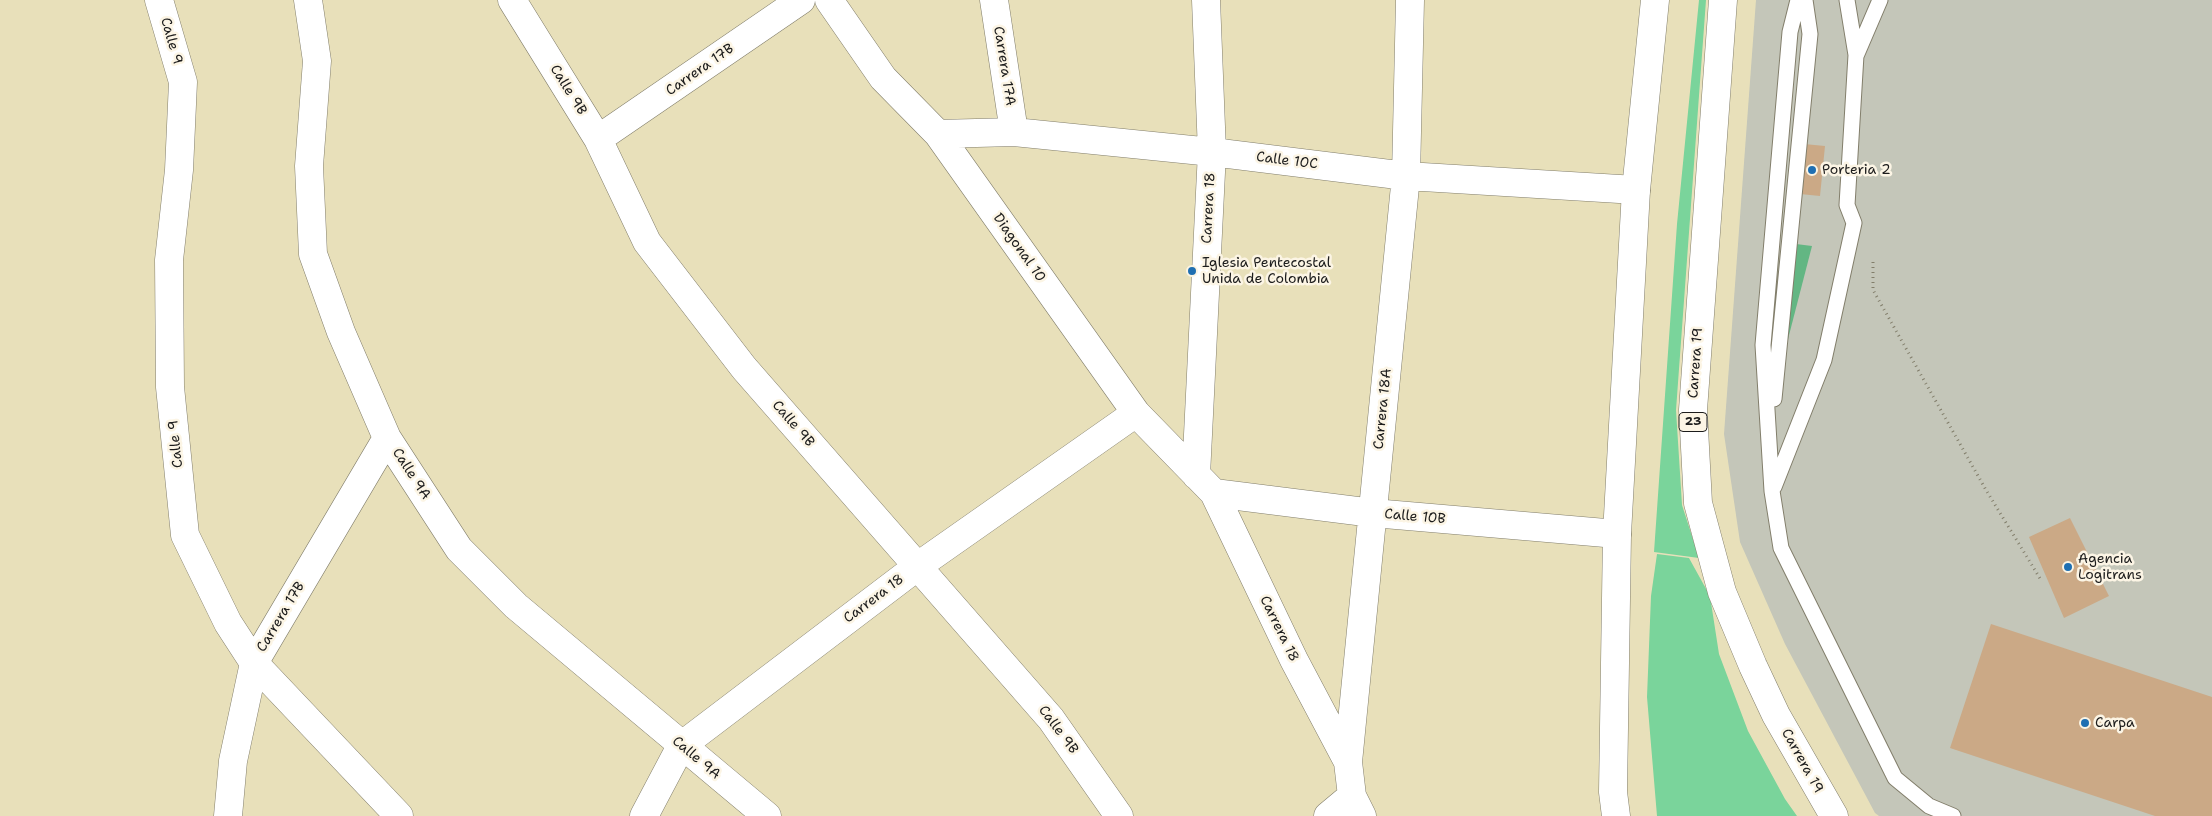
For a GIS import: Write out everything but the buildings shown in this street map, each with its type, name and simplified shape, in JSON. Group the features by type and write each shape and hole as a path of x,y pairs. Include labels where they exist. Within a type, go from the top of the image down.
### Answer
{"street":[{"name":"Calle 9","path":"159,0 182,82 179,170 169,260 170,387 185,535 228,624 254,663 399,816"},
{"name":"Calle 9A","path":"308,0 317,61 309,166 313,254 341,332 387,438 460,549 516,606 767,816"},
{"name":"Calle 9B","path":"512,0 598,139 647,242 744,368 1051,718 1119,816"},
{"name":"Carrera 17B","path":"598,139 801,0"},
{"name":"Diagonal 10","path":"829,0 883,78 938,134 1136,413 1205,484"},
{"name":"Carrera 17A","path":"994,0 1014,132"},
{"name":"Carrera 18","path":"1206,0 1212,152 1205,484 1348,762"},
{"name":"Carrera 18A","path":"1357,806 1348,762 1406,176 1410,0"},
{"path":"1616,816 1613,792 1617,534 1636,190 1655,0"},
{"name":"Carrera 19","path":"1723,0 1692,410 1698,503 1722,592 1753,666 1781,723 1834,816"},
{"name":"Calle 10C","path":"938,134 1014,132 1212,152 1406,176 1636,190"},
{"name":"Carrera 18","path":"644,816 681,746 918,566 1136,413"},
{"name":"Carrera 17B","path":"228,816 233,761 254,663 387,438"},
{"name":"Calle 10B","path":"1205,484 1373,513 1617,534"},
{"path":"1328,816 1357,806"}],"lane":[{"path":"1769,447 1810,34 1806,0"},
{"path":"1772,491 1824,360 1854,220 1847,205 1857,60 1847,0"},
{"path":"1857,60 1880,0"},
{"path":"1796,7 1790,32 1763,344 1772,491 1781,548 1895,778 1929,806 1953,816"}],"path":[{"path":"1873,254 1873,290 1986,490 2041,580"}],"shaded area":[{"path":"1756,0 2212,0 2212,816 1879,816 1875,813 1785,644 1740,542 1724,434"}],"green space":[{"path":"1699,0 1706,0 1676,410 1682,505 1699,558 1654,552 1677,224"},
{"path":"1796,244 1812,246 1787,343"},
{"path":"1657,554 1689,558 1710,596 1719,654 1748,731 1785,799 1797,816 1657,816 1647,697 1651,596"}],"place":[{"name":"Porteria 2","path":"1812,170"},
{"name":"Iglesia Pentecostal Unida de Colombia","path":"1192,271"},
{"name":"Agencia Logitrans","path":"2068,567"},
{"name":"Carpa","path":"2085,723"}]}
